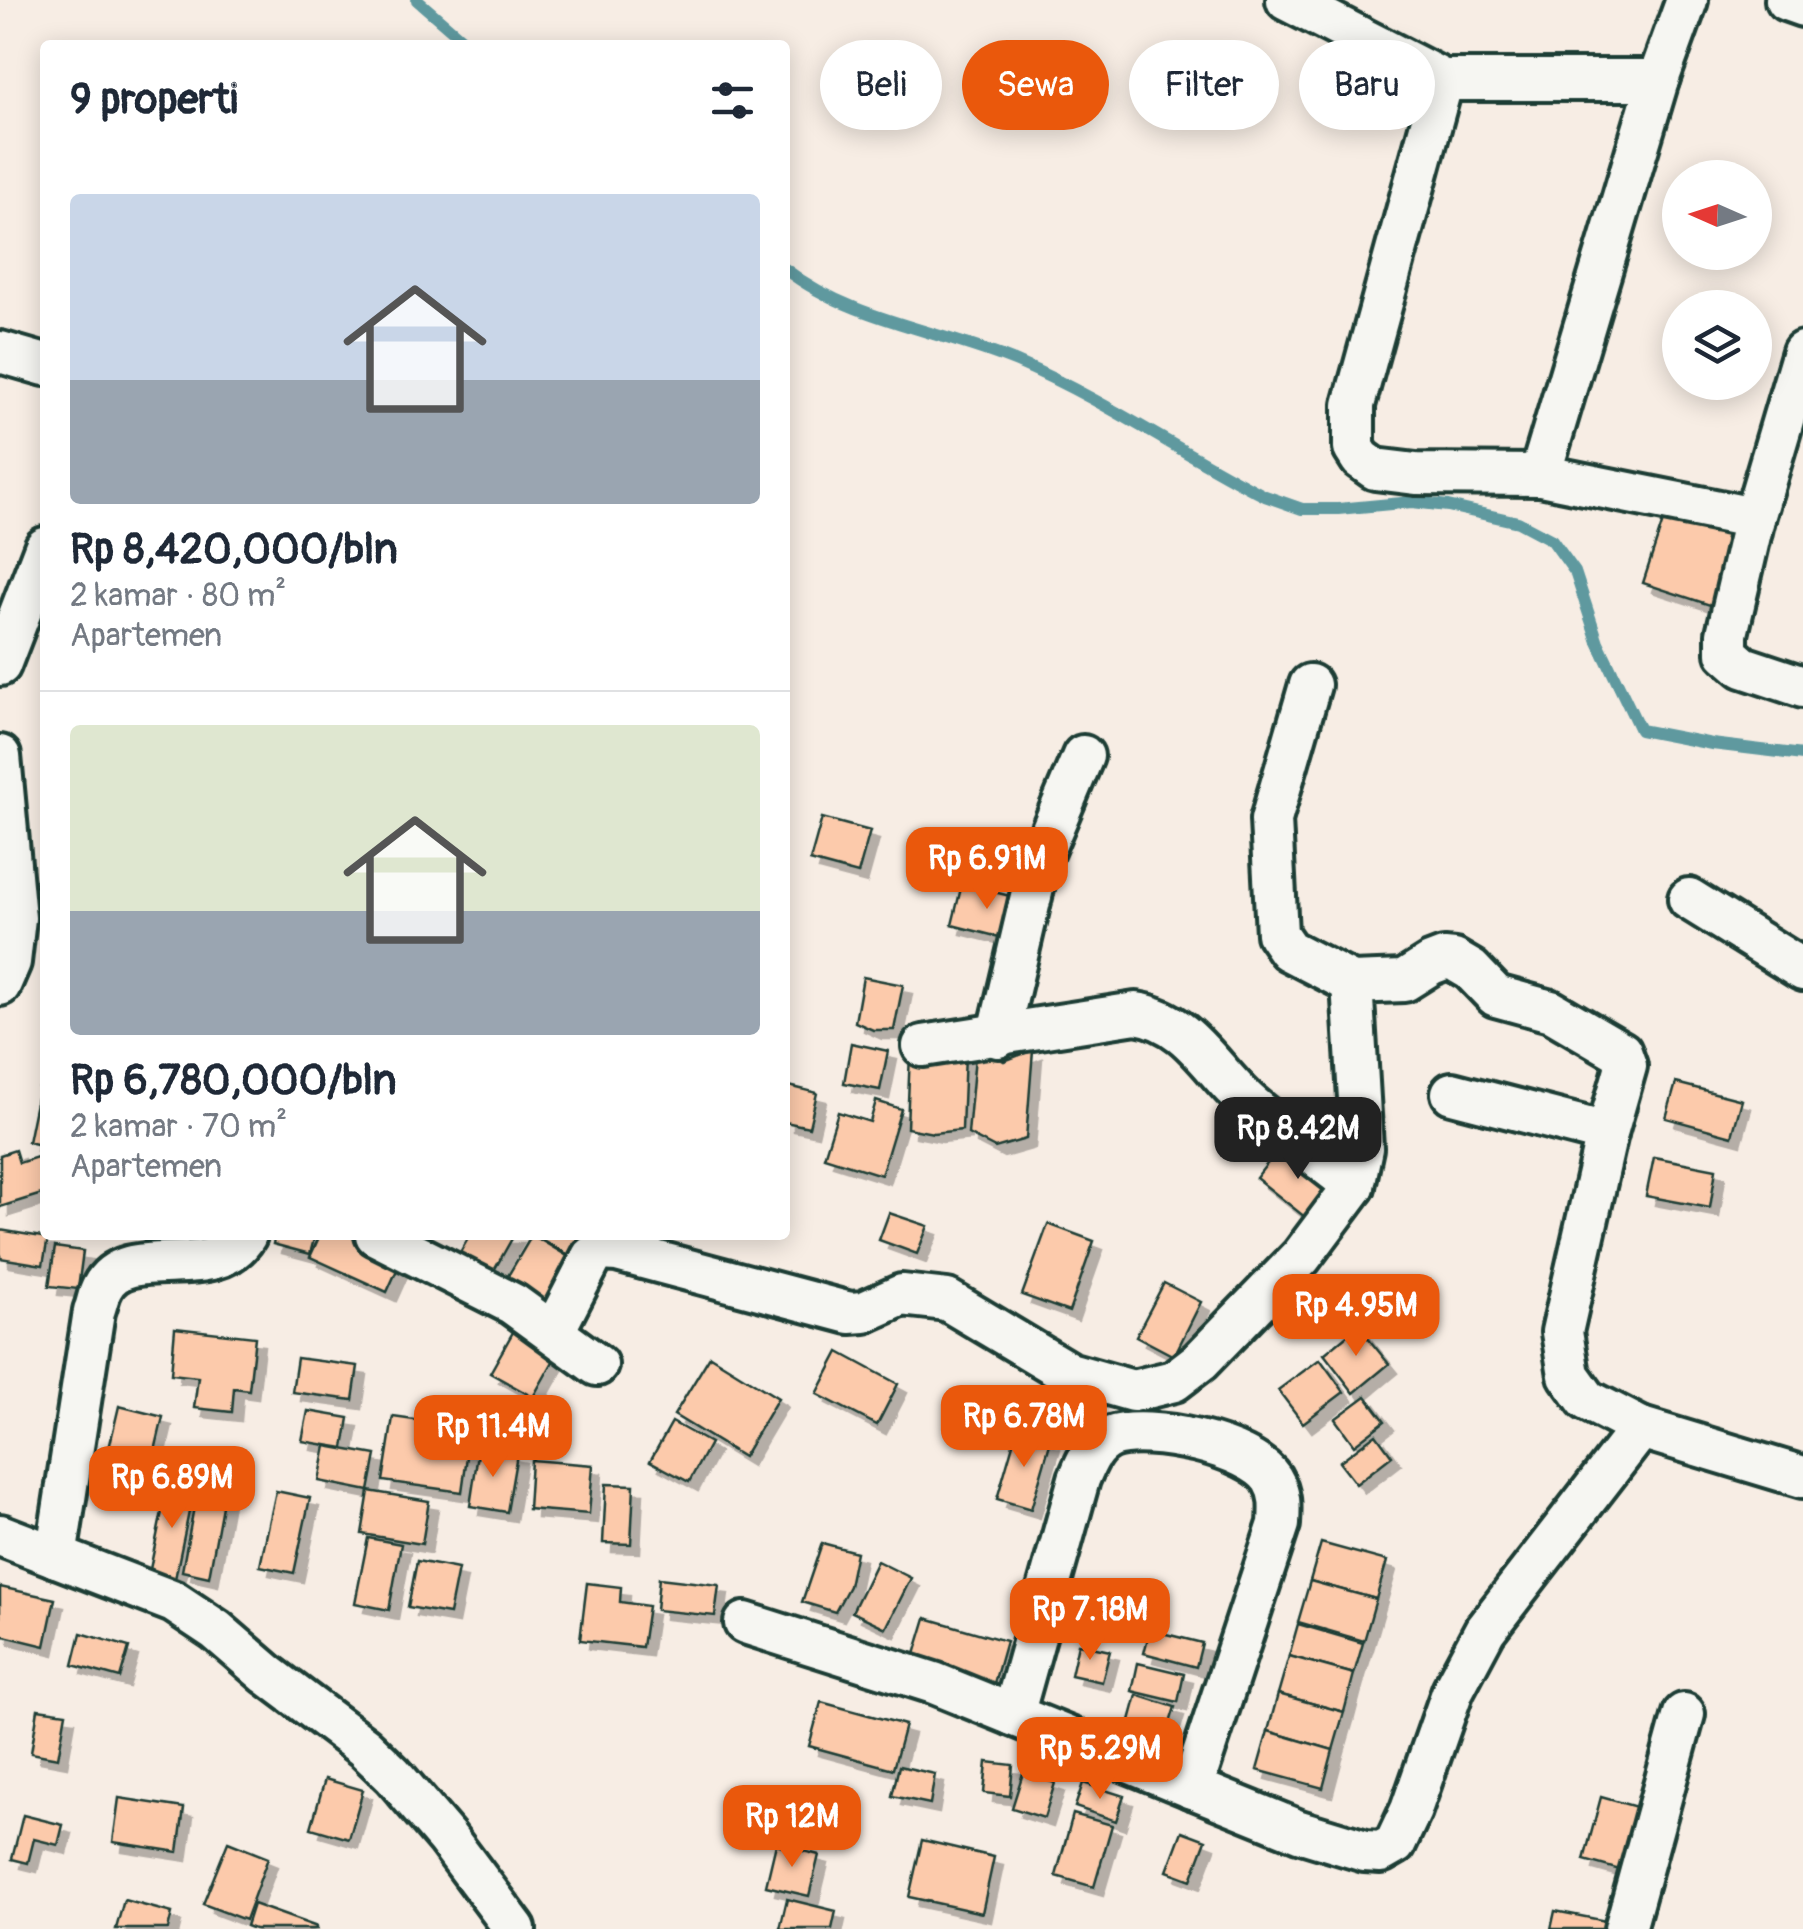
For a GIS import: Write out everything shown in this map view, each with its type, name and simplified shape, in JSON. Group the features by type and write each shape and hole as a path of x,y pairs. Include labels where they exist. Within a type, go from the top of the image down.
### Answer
{"street":[{"path":"1287,0 1443,80 1658,80"},
{"path":"1540,476 1658,80 1687,0"},
{"path":"1786,0 1803,6"},
{"path":"1443,80 1354,405 1354,448 1375,470 1540,476 1754,518"},
{"path":"0,352 40,364"},
{"path":"1803,352 1754,518 1727,634 1727,653 1743,667 1803,688"},
{"path":"0,665 40,561"},
{"path":"1310,685 1271,820 1276,934 1288,950 1352,983 1404,982 1431,964 1454,960 1471,970 1496,996 1551,1011 1621,1052 1626,1066 1562,1332 1569,1375 1587,1400 1641,1428 1803,1478"},
{"path":"0,756 15,918 10,962 0,985"},
{"path":"998,1037 1040,858 1083,756"},
{"path":"1690,900 1803,970"},
{"path":"554,1332 592,1258 602,1250 617,1250 850,1313 864,1312 902,1294 947,1300 1069,1372 1133,1391 1174,1382 1200,1361 1301,1257 1354,1186 1362,1148 1352,983"},
{"path":"923,1046 1136,1013 1152,1015 1193,1042 1246,1100 1354,1186"},
{"path":"1452,1093 1607,1134"},
{"path":"56,1557 94,1312 102,1286 116,1272 142,1264 196,1262 222,1256 243,1240"},
{"path":"402,1240 439,1247 597,1365"},
{"path":"745,1623 934,1684 1299,1831 1365,1852 1381,1852 1394,1844 1410,1810 1453,1690 1485,1630 1641,1428"},
{"path":"1012,1715 1079,1479 1090,1454 1108,1438 1129,1433 1160,1432 1209,1444 1248,1460 1270,1475 1281,1498 1279,1524 1192,1788"},
{"path":"0,1535 174,1602 216,1630 394,1775 515,1929"},
{"path":"1624,1929 1684,1714"}],"building":[{"path":"1666,512 1735,534 1713,606 1643,583"},
{"path":"822,818 870,831 858,874 810,861"},
{"path":"962,884 1022,899 1011,940 952,925"},
{"path":"863,977 903,985 894,1030 873,1030 855,1022"},
{"path":"851,1043 888,1051 880,1090 844,1083"},
{"path":"976,1045 1004,1061 1033,1050 1026,1139 995,1148 968,1134"},
{"path":"910,1052 965,1054 962,1130 933,1133 907,1128"},
{"path":"1676,1083 1742,1100 1732,1136 1666,1118"},
{"path":"790,1086 817,1093 809,1127 790,1123"},
{"path":"39,1088 40,1145 28,1142"},
{"path":"876,1101 901,1109 881,1175 824,1157 838,1112 870,1122"},
{"path":"1285,1141 1340,1185 1311,1222 1256,1178"},
{"path":"15,1150 19,1163 40,1156 40,1195 0,1207 0,1155"},
{"path":"1654,1157 1716,1169 1710,1208 1646,1196"},
{"path":"889,1213 928,1226 917,1254 879,1240"},
{"path":"1048,1224 1094,1241 1069,1312 1022,1295"},
{"path":"0,1230 48,1240 43,1265 0,1258"},
{"path":"153,1240 186,1240 182,1250"},
{"path":"274,1240 314,1240 310,1254 273,1244"},
{"path":"318,1240 380,1240 405,1252 387,1292 310,1257"},
{"path":"467,1240 511,1240 492,1274 459,1254"},
{"path":"529,1240 540,1240 584,1266 558,1309 506,1279"},
{"path":"543,1240 577,1240 569,1255"},
{"path":"55,1247 83,1251 78,1289 49,1286"},
{"path":"1164,1283 1201,1302 1174,1356 1136,1336"},
{"path":"517,1325 560,1349 533,1397 490,1373"},
{"path":"1358,1326 1389,1364 1354,1393 1324,1354"},
{"path":"175,1328 255,1337 249,1390 234,1388 232,1412 194,1408 198,1377 171,1374"},
{"path":"839,1352 898,1384 877,1425 817,1394"},
{"path":"710,1356 778,1398 743,1457 674,1415"},
{"path":"297,1358 358,1366 353,1400 292,1392"},
{"path":"1320,1359 1344,1392 1303,1423 1278,1390"},
{"path":"1366,1396 1385,1421 1354,1445 1335,1419"},
{"path":"119,1406 163,1417 147,1485 124,1487 103,1474"},
{"path":"308,1411 349,1418 344,1448 302,1441"},
{"path":"393,1417 471,1428 462,1492 383,1481"},
{"path":"672,1422 710,1443 689,1482 650,1461"},
{"path":"1017,1430 1051,1440 1031,1509 997,1499"},
{"path":"1376,1434 1392,1456 1356,1484 1339,1462"},
{"path":"326,1446 376,1455 369,1491 319,1481"},
{"path":"479,1447 517,1454 507,1512 470,1506"},
{"path":"531,1460 593,1465 589,1514 528,1509"},
{"path":"168,1483 194,1488 175,1579 149,1574"},
{"path":"606,1484 634,1485 631,1544 603,1543"},
{"path":"197,1491 224,1495 209,1577 182,1571"},
{"path":"276,1491 310,1498 294,1573 260,1566"},
{"path":"369,1491 429,1501 422,1544 362,1534"},
{"path":"368,1538 401,1544 389,1610 355,1603"},
{"path":"822,1543 856,1552 849,1586 835,1612 802,1602"},
{"path":"1321,1543 1387,1561 1376,1599 1310,1581"},
{"path":"417,1561 458,1569 449,1614 408,1607"},
{"path":"877,1561 911,1578 886,1628 852,1612"},
{"path":"659,1578 719,1585 715,1616 656,1610"},
{"path":"1310,1581 1376,1599 1364,1641 1298,1622"},
{"path":"587,1583 621,1587 620,1602 648,1606 642,1647 580,1640"},
{"path":"0,1587 55,1599 45,1646 0,1635"},
{"path":"926,1618 1006,1641 991,1694 910,1671"},
{"path":"1298,1624 1363,1643 1354,1674 1289,1656"},
{"path":"1150,1630 1202,1643 1196,1667 1144,1653"},
{"path":"81,1633 129,1647 120,1678 73,1665"},
{"path":"1078,1644 1110,1651 1102,1682 1071,1675"},
{"path":"1289,1656 1354,1674 1344,1712 1278,1694"},
{"path":"1138,1663 1184,1674 1178,1702 1132,1691"},
{"path":"1278,1694 1344,1712 1333,1750 1268,1731"},
{"path":"1137,1695 1175,1707 1165,1739 1128,1728"},
{"path":"821,1702 905,1725 893,1769 809,1746"},
{"path":"38,1709 66,1713 58,1758 31,1753"},
{"path":"1268,1731 1333,1750 1323,1788 1257,1770"},
{"path":"987,1762 1013,1765 1010,1796 984,1793"},
{"path":"899,1766 935,1774 930,1804 892,1796"},
{"path":"1023,1773 1055,1783 1044,1818 1012,1808"},
{"path":"325,1779 363,1790 349,1839 311,1828"},
{"path":"1083,1783 1124,1796 1116,1821 1075,1807"},
{"path":"1601,1797 1651,1811 1634,1874 1584,1860"},
{"path":"119,1798 184,1808 178,1852 113,1842"},
{"path":"1073,1814 1112,1825 1094,1887 1056,1876"},
{"path":"23,1815 63,1825 58,1845 34,1839 28,1863 12,1859"},
{"path":"1182,1831 1206,1840 1191,1880 1167,1871"},
{"path":"922,1840 994,1857 982,1913 909,1897"},
{"path":"228,1842 268,1858 245,1920 203,1904"},
{"path":"776,1844 819,1855 809,1896 766,1886"},
{"path":"787,1899 836,1911 832,1929 780,1929"},
{"path":"124,1900 172,1913 168,1929 116,1929"},
{"path":"253,1904 317,1927 317,1929 246,1926"},
{"path":"1555,1911 1606,1921 1605,1929 1551,1929"}],"waterway":[{"path":"417,0 463,40"},
{"path":"790,272 811,287 868,313 1017,362 1111,409 1265,496 1302,509 1412,502 1518,522 1552,540 1575,572 1598,642 1640,730 1803,755"}]}
